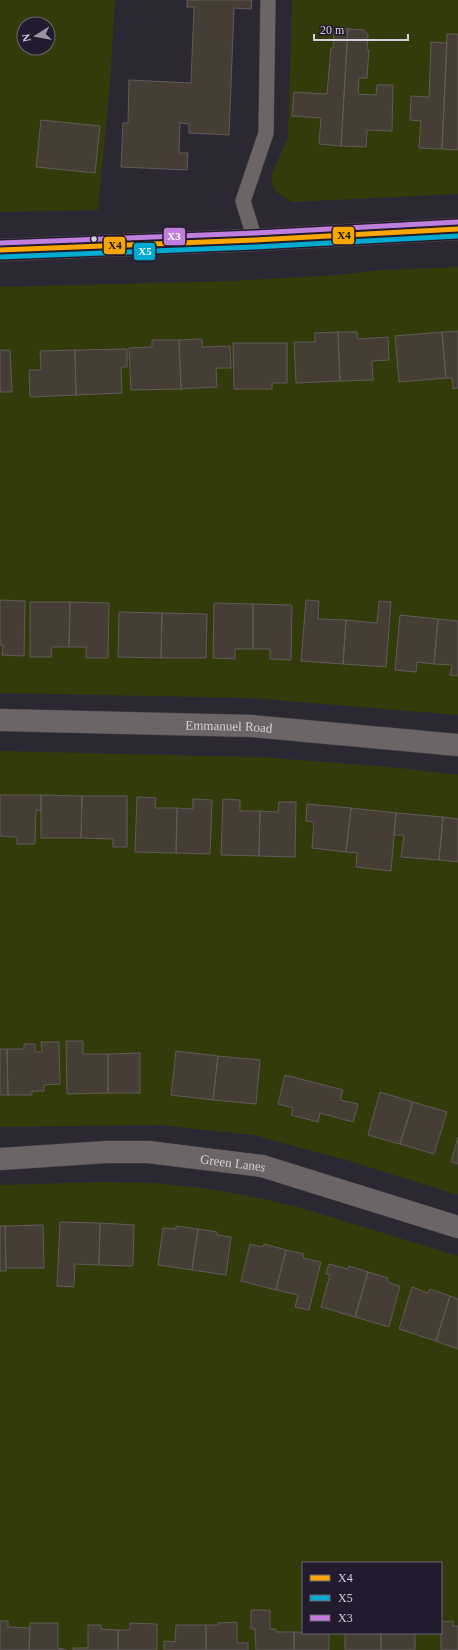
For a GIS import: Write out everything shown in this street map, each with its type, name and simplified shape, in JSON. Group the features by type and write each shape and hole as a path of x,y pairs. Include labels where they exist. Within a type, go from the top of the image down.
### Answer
{"main road":[{"path":"0,250 255,240 458,229"}],"street":[{"name":"Emmanuel Road","path":"0,720 252,726 458,745"},
{"name":"Green Lanes","path":"0,1159 107,1152 148,1152 254,1165 458,1227"}],"lane":[{"path":"255,240 243,201 266,133 268,0"}],"green space":[{"path":"0,0 115,0 110,84 98,210 0,212"},
{"path":"292,0 458,0 458,194 292,202 278,193 271,183 273,172 288,137"},
{"path":"458,267 458,715 251,698 0,693 0,287 231,281 336,275 384,270"},
{"path":"0,751 261,757 400,768 458,775 458,1195 353,1162 253,1135 160,1125 0,1127"},
{"path":"100,1182 153,1183 203,1188 298,1207 458,1256 458,1650 0,1650 0,1185"}],"building":[{"path":"187,0 252,0 251,9 234,8 229,135 189,133 189,124 180,123 179,153 188,153 187,170 121,167 123,123 128,123 129,80 191,83 194,7 187,7"},
{"path":"338,28 348,29 341,146 319,144 321,118 292,116 294,92 327,94 331,48 333,48 334,33"},
{"path":"348,29 364,30 368,35 367,50 369,50 367,78 359,78 358,94 376,95 377,85 393,85 392,131 367,130 366,147 341,146"},
{"path":"447,34 458,34 458,150 442,149"},
{"path":"431,42 447,43 442,149 419,148 421,121 410,120 411,96 429,97"},
{"path":"41,120 100,126 95,173 36,167"},
{"path":"458,331 458,388 453,389 452,378 446,378 442,332"},
{"path":"338,332 340,381 296,383 294,342 315,342 315,333"},
{"path":"338,332 357,332 358,339 388,337 389,360 372,361 373,380 340,381"},
{"path":"442,332 446,378 399,382 395,336"},
{"path":"202,339 202,347 230,346 231,368 216,368 217,387 181,389 179,340"},
{"path":"152,340 179,340 181,389 131,390 129,348 152,347"},
{"path":"233,343 287,343 287,383 272,383 272,389 234,389"},
{"path":"127,349 127,367 121,367 122,393 76,395 75,350"},
{"path":"0,350 10,350 12,392 0,392"},
{"path":"75,350 76,395 30,397 29,370 41,370 40,351"},
{"path":"0,600 25,601 24,656 2,655 3,645 0,645"},
{"path":"306,600 319,601 318,619 346,620 343,664 301,661"},
{"path":"379,601 391,602 386,667 343,664 346,620 377,623"},
{"path":"30,602 70,602 69,647 52,647 51,657 30,657"},
{"path":"70,602 109,603 108,658 86,658 86,647 69,647"},
{"path":"214,603 253,604 253,649 235,649 235,659 213,658"},
{"path":"253,604 292,605 291,660 270,659 270,649 253,649"},
{"path":"119,612 162,613 161,658 118,657"},
{"path":"162,613 207,614 206,658 161,658"},
{"path":"400,615 438,619 434,664 417,662 416,672 395,670"},
{"path":"438,619 458,621 458,676 450,675 452,665 434,664"},
{"path":"0,795 41,795 41,811 36,810 35,844 17,844 17,837 0,836"},
{"path":"41,795 82,796 81,838 41,838"},
{"path":"82,796 127,796 127,847 113,847 113,839 81,838"},
{"path":"137,797 156,798 155,808 177,808 176,853 135,852"},
{"path":"193,799 212,800 210,854 176,853 177,808 193,809"},
{"path":"223,799 240,800 240,811 260,811 259,856 221,855"},
{"path":"279,802 296,802 295,857 259,856 260,811 278,812"},
{"path":"307,804 351,808 346,852 312,848 314,822 306,821"},
{"path":"351,808 396,813 391,871 356,867 357,853 346,852"},
{"path":"396,813 443,817 439,860 401,857 404,835 394,835"},
{"path":"443,817 458,819 458,862 439,860"},
{"path":"66,1041 83,1041 83,1054 108,1054 108,1093 67,1094"},
{"path":"41,1042 59,1042 60,1084 44,1085 44,1091 32,1091 32,1095 8,1095 7,1049 24,1049 24,1044 35,1044 35,1052 42,1052"},
{"path":"0,1049 7,1049 8,1095 0,1095"},
{"path":"176,1051 218,1056 213,1100 171,1095"},
{"path":"140,1053 140,1093 108,1093 108,1054"},
{"path":"218,1056 260,1060 256,1104 213,1100"},
{"path":"285,1075 343,1090 340,1100 358,1104 353,1122 320,1113 318,1122 291,1115 293,1108 278,1104"},
{"path":"380,1092 413,1102 400,1144 368,1135"},
{"path":"413,1102 447,1112 434,1154 400,1144"},
{"path":"458,1137 458,1164 451,1162"},
{"path":"60,1222 100,1223 99,1265 75,1264 74,1287 57,1286"},
{"path":"100,1223 134,1225 133,1266 99,1265"},
{"path":"43,1225 44,1268 6,1268 5,1226"},
{"path":"0,1226 5,1226 6,1271 0,1271"},
{"path":"176,1226 198,1229 192,1270 158,1265 163,1228 176,1229"},
{"path":"198,1229 217,1232 217,1235 231,1237 226,1275 192,1270"},
{"path":"250,1244 263,1247 264,1244 286,1250 276,1290 241,1281"},
{"path":"286,1250 304,1254 303,1258 321,1262 309,1310 295,1307 298,1295 276,1290"},
{"path":"329,1264 348,1269 349,1266 368,1272 355,1317 321,1307 330,1275 326,1274"},
{"path":"368,1272 388,1278 387,1282 400,1286 389,1327 355,1317"},
{"path":"412,1287 428,1293 430,1289 450,1296 436,1341 399,1329"},
{"path":"450,1296 458,1299 458,1349 436,1341"},
{"path":"251,1610 270,1610 270,1629 276,1629 276,1632 294,1632 294,1650 256,1650 255,1629 251,1629"},
{"path":"0,1621 8,1621 8,1627 30,1628 29,1650 0,1650"},
{"path":"453,1621 453,1626 458,1626 458,1650 441,1650 442,1622"},
{"path":"237,1622 237,1643 248,1643 248,1650 206,1650 206,1625"},
{"path":"30,1623 58,1623 58,1648 67,1650 29,1650"},
{"path":"130,1623 157,1624 157,1650 118,1650 118,1630 130,1630"},
{"path":"88,1625 101,1625 101,1629 118,1630 118,1650 73,1650 73,1648 88,1648"},
{"path":"176,1625 206,1625 206,1650 164,1650 164,1641 175,1642"},
{"path":"294,1632 302,1632 302,1634 329,1634 329,1650 294,1650"},
{"path":"345,1634 381,1634 381,1650 345,1650"},
{"path":"381,1634 415,1634 415,1650 381,1650"}],"transit line":[{"name":"X3","path":"0,243 255,233 458,222"},
{"name":"X4","path":"0,250 255,240 458,229"},
{"name":"X5","path":"0,257 255,247 458,236"}]}
